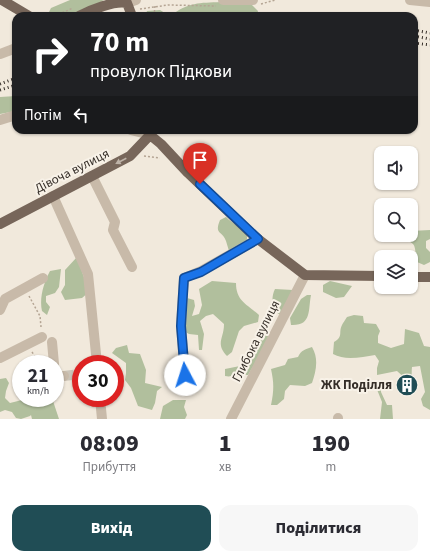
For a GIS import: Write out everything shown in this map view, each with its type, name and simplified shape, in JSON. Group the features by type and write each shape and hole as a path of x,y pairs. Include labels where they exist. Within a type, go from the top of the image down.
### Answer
{"main road":[{"path":"6,1 23,12"},
{"path":"89,12 120,1 133,7"},
{"name":"Дівоча вулиця","path":"0,224 130,156 148,134"},
{"path":"150,134 188,173 258,239 305,275 374,276"},
{"path":"418,277 430,277"}],"street":[{"path":"410,0 430,2"},
{"path":"223,3 256,3"},
{"path":"0,54 12,50"},
{"path":"0,120 12,116"},
{"path":"92,176 115,222 113,230 132,267"},
{"path":"53,196 88,274 96,355"},
{"path":"185,375 181,326 184,278 201,272 258,239"},
{"name":"Глибока вулиця","path":"231,419 305,275"},
{"path":"0,310 5,299 43,278"},
{"path":"0,358 42,337"},
{"path":"52,342 53,355"},
{"path":"101,407 102,419"}],"path":[{"path":"256,3 275,0"},
{"path":"133,7 223,3"},
{"path":"154,12 155,6"},
{"path":"143,156 161,158"},
{"path":"25,288 40,316 42,337"},
{"path":"28,345 34,355"}],"green space":[{"path":"70,0 104,0 84,12 49,12 51,8"},
{"path":"221,2 252,5 258,11 176,12 194,4"},
{"path":"160,10 163,12 147,12 147,11"},
{"path":"12,96 12,112 0,114 0,97"},
{"path":"226,217 247,233 247,240 229,251 226,241 218,230 220,220"},
{"path":"430,230 430,239 426,241 426,248 430,252 430,262 424,265 418,262 418,250 415,250 414,245 410,242 418,242 418,231"},
{"path":"77,257 89,292 82,298 65,300 61,292 65,285 65,270"},
{"path":"61,269 59,287 55,293 46,296 46,302 50,307 47,315 42,311 41,306 44,285 50,271"},
{"path":"212,281 236,283 236,289 240,298 246,305 259,315 258,322 244,326 239,331 232,352 227,356 221,348 224,324 213,314 206,316 200,321 204,334 202,350 199,350 198,335 189,334 184,331 187,298 194,300 195,306 192,316 199,314 202,305 199,289"},
{"path":"330,281 352,286 344,297 336,298 323,292 323,285"},
{"path":"275,289 293,290 284,316 280,315 273,306 272,301"},
{"path":"307,295 311,295 306,320 298,325 291,325 290,318 301,299"},
{"path":"354,315 363,316 364,323 376,324 380,331 378,343 391,348 404,344 405,329 419,333 424,346 430,347 430,410 423,406 421,399 425,392 420,366 412,367 412,380 410,387 408,381 397,371 377,375 379,361 375,355 348,358 333,354 334,342 340,336 342,324 347,317"},
{"path":"267,331 269,340 248,375 225,376 225,369 240,366 253,350 255,343 264,339"},
{"path":"127,345 129,353 140,354 146,370 145,383 162,387 157,391 152,410 138,406 131,388 125,380 126,363 124,362 124,355 115,355 112,353 116,348"},
{"path":"312,347 316,356 316,370 312,383 305,386 290,385 285,391 284,399 277,405 271,405 273,395 273,378 271,369 285,365 288,359 298,357 302,351"},
{"path":"6,378 9,383 5,398 10,403 12,402 12,407 55,407 59,419 32,419 31,415 21,419 16,418 12,412 5,410 0,412 0,379"},
{"path":"374,382 381,385 381,392 387,405 392,405 393,419 380,419 382,402"},
{"path":"173,400 186,400 184,407 187,415 185,419 160,419 163,406"}],"tunnel":[{"path":"64,376 72,375"}],"railway":[{"path":"418,31 430,33"},
{"path":"418,37 430,39"},
{"path":"418,44 430,45"},
{"path":"0,84 12,80"},
{"path":"0,90 12,86"}],"place":[{"name":"ЖК Поділля","path":"407,385"}],"route":[{"path":"185,375 181,326 184,278 201,272 258,239 200,184"}]}
